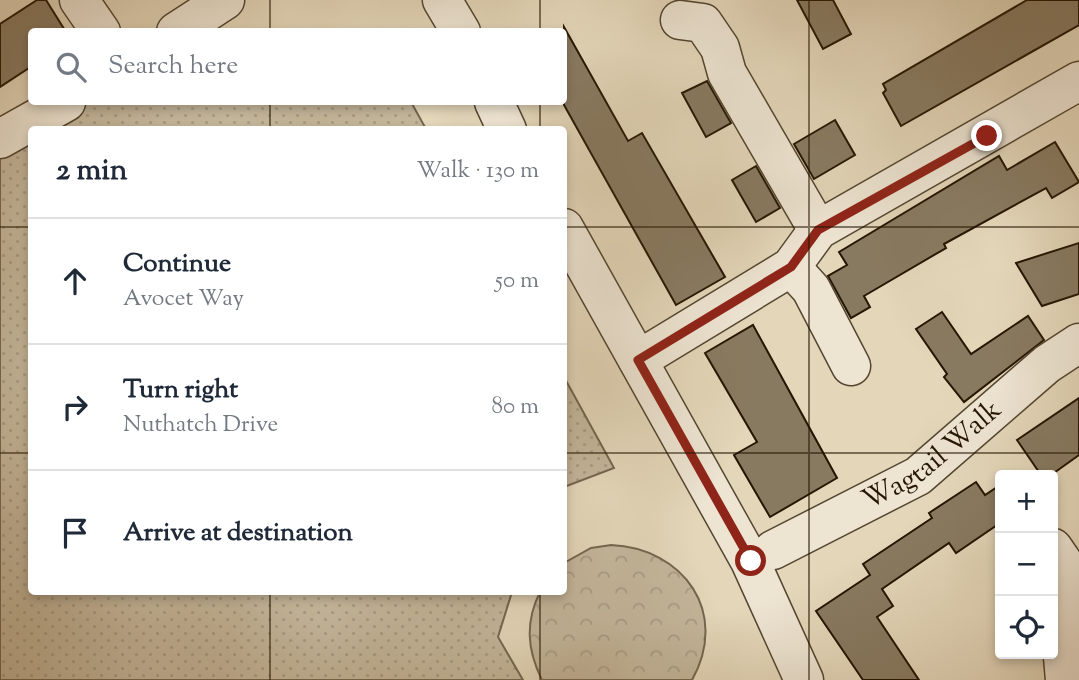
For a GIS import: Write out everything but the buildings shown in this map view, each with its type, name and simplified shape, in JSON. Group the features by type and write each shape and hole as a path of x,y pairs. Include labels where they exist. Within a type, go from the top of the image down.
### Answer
{"street":[{"path":"79,0 98,28"},
{"path":"182,28 225,0"},
{"path":"442,0 459,28"},
{"path":"680,20 703,23 720,48 727,73 818,230"},
{"path":"638,360 791,267 818,230 1079,81"},
{"path":"0,139 61,105"},
{"path":"496,105 506,126"},
{"path":"567,233 751,561 804,680"},
{"path":"791,267 811,289 851,366"},
{"name":"Wagtail Walk","path":"773,550 918,476 1048,364 1079,343"},
{"path":"1058,556 1070,574 1078,615 1058,634"},
{"path":"1058,641 1065,680"}],"green space":[{"path":"80,105 413,105 424,126 43,126"},
{"path":"28,134 28,595 511,595 498,637 523,680 0,680 0,150"},
{"path":"567,382 614,468 567,486"},
{"path":"611,545 637,549 659,558 678,571 693,588 702,608 706,631 702,655 692,680 542,680 533,658 530,636 535,603 539,595 567,595 567,561 591,548"}],"route":[{"path":"751,561 638,360 685,334 791,267 818,230 987,136"}]}
